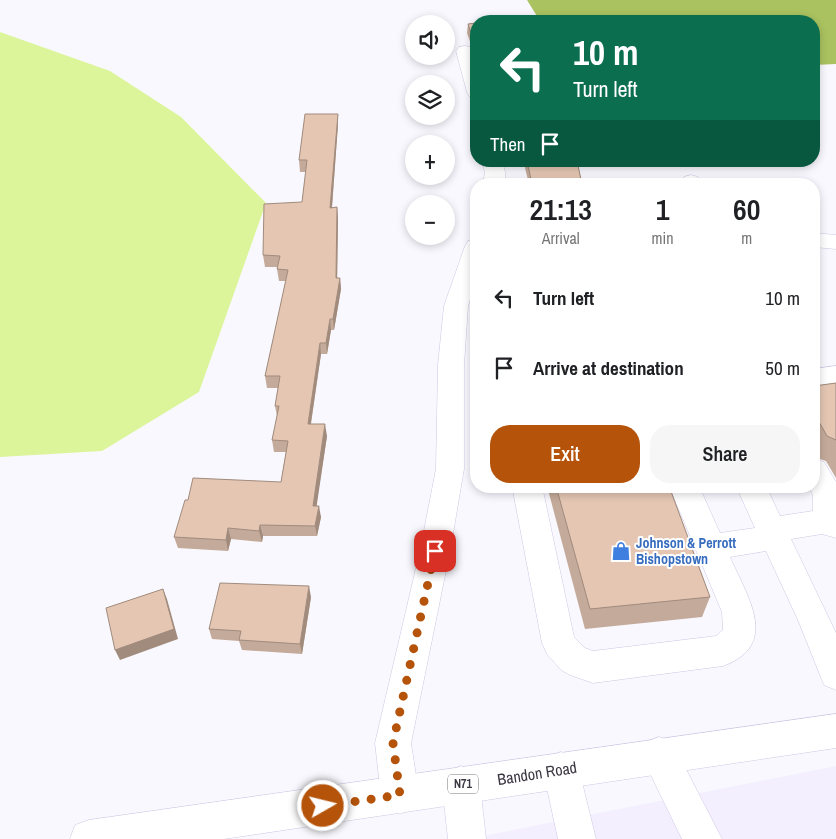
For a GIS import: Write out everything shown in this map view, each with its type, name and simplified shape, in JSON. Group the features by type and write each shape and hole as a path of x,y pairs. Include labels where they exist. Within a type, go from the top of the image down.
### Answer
{"street":[{"path":"465,51 470,70"},
{"path":"820,241 836,242"},
{"path":"400,795 393,743 435,551 450,470 451,365 456,306 470,264"},
{"path":"820,377 836,375"},
{"path":"709,548 829,524 828,495 820,481"},
{"path":"528,493 558,642 569,657 581,665 594,667 723,651 735,643 741,630 738,612 687,493"},
{"path":"754,493 814,620 836,674"},
{"name":"Bandon Road","path":"89,839 400,795 659,755 836,731"},
{"path":"659,755 703,839"},
{"path":"561,770 577,839"},
{"path":"461,785 468,839"}],"shaded area":[{"path":"836,766 836,839 468,839"}],"green space":[{"path":"527,0 836,0 836,64 820,65 820,15 536,15"},
{"path":"0,32 110,71 181,117 266,203 199,392 102,451 0,457"}],"building":[{"path":"305,114 338,114 330,208 337,207 336,278 340,278 333,319 330,319 326,343 320,343 308,424 325,424 313,506 319,506 315,526 260,525 259,531 228,528 226,540 174,537 185,500 188,500 193,478 281,482 288,441 272,440 279,406 275,406 280,376 265,376 288,270 277,269 280,256 263,255 264,204 302,202 307,160 299,160"},
{"path":"528,167 578,167 581,178 531,178"},
{"path":"836,383 836,440 827,436 820,424 820,385"},
{"name":"Johnson & Perrott Bishopstown","path":"558,493 672,493 710,597 590,609"},
{"path":"220,583 309,586 300,644 239,640 241,631 209,629"},
{"path":"163,589 174,629 115,650 106,608"}],"place":[{"name":"Johnson & Perrott Bishopstown","path":"621,551"}],"route":[{"path":"323,806 400,795 393,743 435,551"}]}
